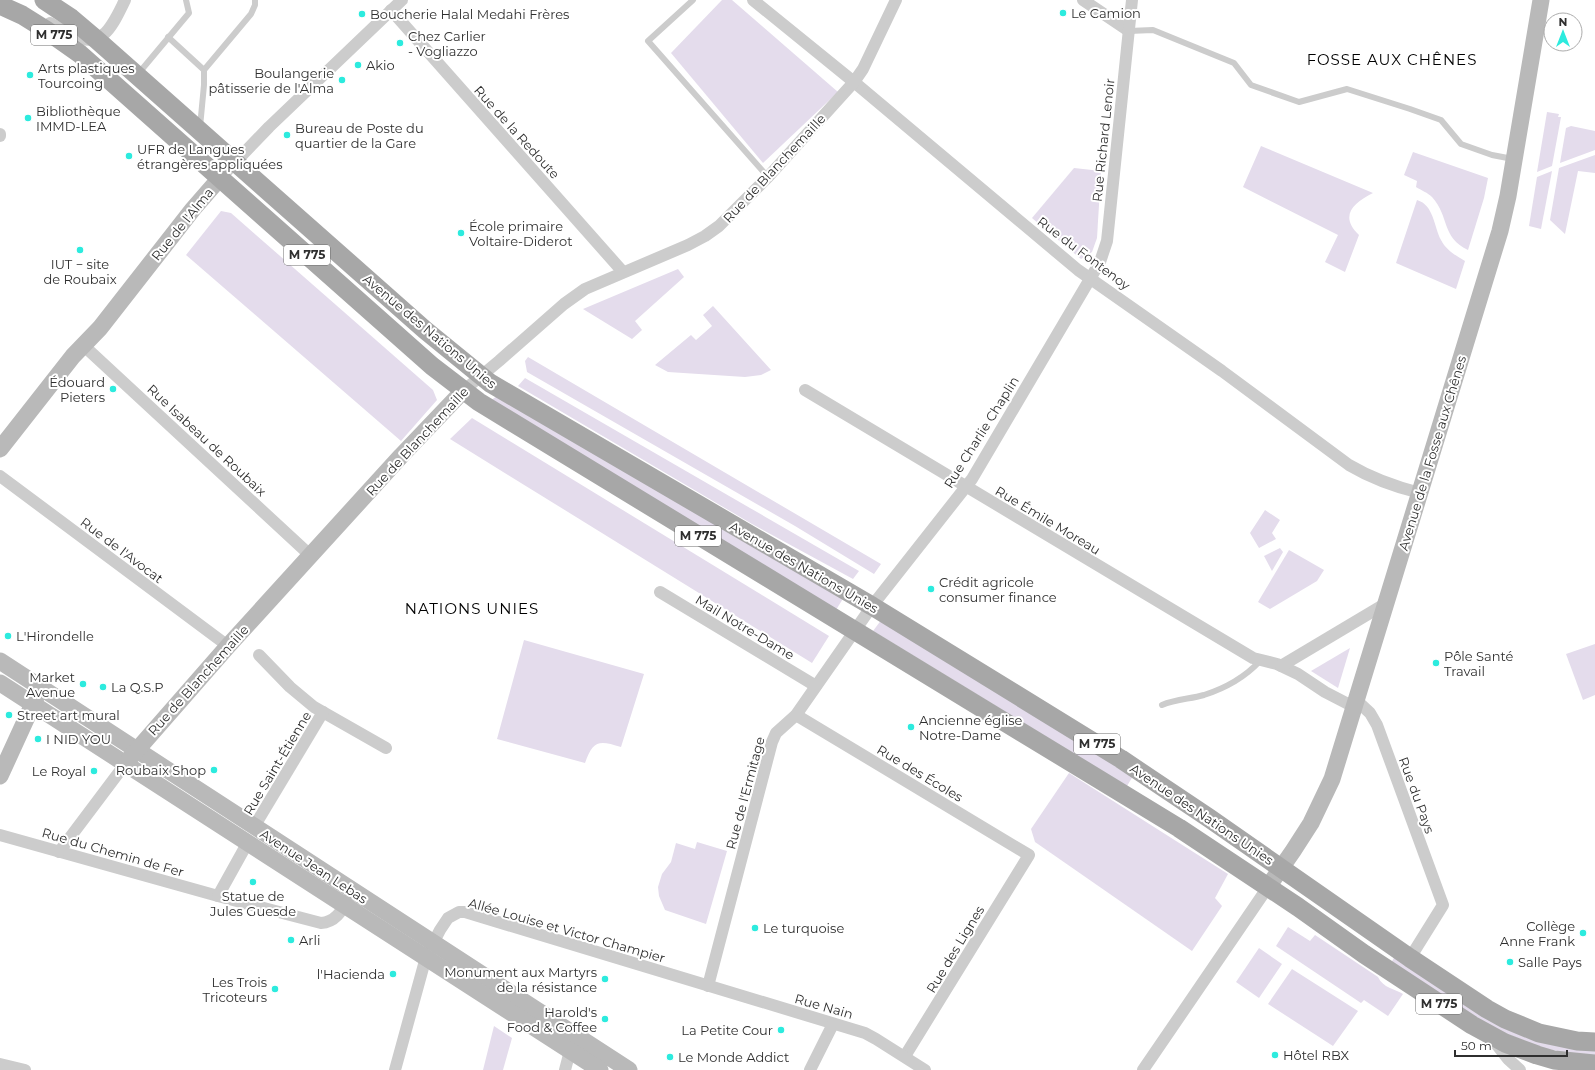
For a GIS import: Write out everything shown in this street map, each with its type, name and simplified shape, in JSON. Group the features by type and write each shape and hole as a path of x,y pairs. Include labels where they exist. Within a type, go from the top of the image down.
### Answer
{"main road":[{"name":"Avenue des Nations Unies","path":"44,0 71,18 137,74 425,330 480,376 504,392 872,606 1133,766 1410,958 1487,1009 1524,1028 1556,1038 1595,1042"},
{"name":"Avenue des Nations Unies","path":"4,7 22,15 80,54 432,366 463,391 485,406 1179,828 1455,1015 1505,1043 1549,1058 1595,1064"}],"street":[{"path":"4,7 38,18 80,39 89,41 97,40 112,24 125,0"},
{"name":"Rue de l'Alma","path":"0,449 83,345 100,328 184,220 235,161 291,105 402,0"},
{"name":"Rue du Fontenoy","path":"753,0 854,82 1090,279 1222,371 1349,465 1363,473 1398,487 1420,493"},
{"name":"Rue de Blanchemaille","path":"59,852 136,750 228,646 401,456 463,391 480,376 500,362 564,304 585,289 688,245 705,236 727,219 768,177 854,82 863,68 896,0"},
{"path":"1083,0 1129,31"},
{"name":"Rue Richard Lenoir","path":"1090,279 1100,262 1107,241 1132,0"},
{"name":"Avenue de la Fosse aux Chênes","path":"1268,887 1306,832 1323,800 1339,759 1385,604 1500,231 1515,159 1541,0"},
{"name":"Rue de la Redoute","path":"391,10 623,272"},
{"name":"Rue Charlie Chaplin","path":"854,630 966,487 1090,279"},
{"name":"Rue Isabeau de Roubaix","path":"83,345 311,556"},
{"name":"Rue Émile Moreau","path":"805,390 1246,654 1260,661 1274,663 1281,666 1298,674 1325,692 1355,703"},
{"name":"Rue de l'Avocat","path":"0,476 228,646"},
{"name":"Mail Notre-Dame","path":"660,592 816,686"},
{"path":"1281,666 1385,604"},
{"name":"Rue de l'Ermitage","path":"708,986 772,742 776,733 796,715 854,630"},
{"path":"259,655 305,700 386,748"},
{"name":"Avenue Jean Lebas","path":"0,661 136,750 251,835"},
{"name":"Avenue Jean Lebas","path":"0,683 126,763 251,835 572,1042 629,1070"},
{"path":"0,776 40,687"},
{"name":"Rue du Pays","path":"1355,703 1370,713 1377,725 1443,905 1410,958"},
{"name":"Rue Saint-Étienne","path":"251,835 323,712"},
{"name":"Rue des Écoles","path":"796,715 1029,855"},
{"name":"Rue du Chemin de Fer","path":"0,835 321,923 333,921 349,898"},
{"path":"218,896 251,835"},
{"name":"Rue des Lignes","path":"905,1056 1029,855"},
{"path":"1143,1070 1268,887"},
{"name":"Allée Louise et Victor Champier","path":"396,1070 429,950 448,918 459,912 465,912 708,986"},
{"name":"Rue Nain","path":"708,986 865,1033 905,1056 925,1070"},
{"path":"810,1070 833,1024"},
{"name":"Avenue des Nations Unies","path":"1488,1034 1508,1059 1520,1070"},
{"path":"564,1070 572,1042"},
{"name":"Avenue Jean Lebas","path":"572,1042 600,1070"},
{"path":"0,1064 25,1070"}],"lane":[{"path":"137,74 189,13 186,0"},
{"path":"200,130 204,70 251,14 255,5 255,0"},
{"path":"693,0 648,41 768,177"},
{"path":"1129,31 1153,30 1234,63 1251,85 1299,102 1346,89 1441,120 1461,144 1492,155 1515,159"},
{"path":"168,37 204,70"},
{"path":"1162,705 1174,700 1203,695 1226,686 1250,671 1260,661"}],"shaded area":[{"path":"722,0 732,0 838,92 763,163 671,53"},
{"path":"1547,112 1559,114 1558,117 1561,117 1552,166 1537,172"},
{"path":"1571,126 1595,131 1595,150 1560,163 1566,128"},
{"path":"1261,146 1373,193 1360,201 1351,211 1349,216 1353,228 1359,235 1345,272 1325,262 1338,235 1243,187"},
{"path":"1413,152 1488,178 1484,198 1468,250 1459,245 1449,233 1438,204 1432,197 1416,187 1417,181 1404,175"},
{"path":"1595,155 1595,173 1578,171 1565,234 1550,220 1559,168"},
{"path":"1074,168 1101,171 1097,238 1092,252 1081,259 1032,218"},
{"path":"1552,171 1541,229 1529,226 1537,177"},
{"path":"1417,200 1423,203 1430,211 1445,247 1465,261 1456,289 1396,263"},
{"path":"221,211 231,213 433,390 437,400 401,441 186,255"},
{"path":"678,269 684,277 635,321 642,330 632,339 583,309"},
{"path":"713,306 771,370 761,375 745,377 668,372 655,365 691,335 696,340 712,326 703,315"},
{"path":"528,357 881,564 874,574 795,526 527,372 525,361"},
{"path":"525,378 859,571 853,579 752,524 518,386"},
{"path":"497,396 844,597 836,610 490,401"},
{"path":"472,418 829,636 812,663 450,439"},
{"path":"1265,510 1280,520 1272,533 1276,539 1259,548 1250,533"},
{"path":"1280,548 1283,552 1272,571 1264,556"},
{"path":"1289,550 1324,570 1317,581 1270,609 1258,602"},
{"path":"882,619 1133,776 1127,786 873,631"},
{"path":"524,640 644,674 621,747 607,743 598,744 591,750 585,763 497,739"},
{"path":"1595,644 1595,695 1583,700 1566,654"},
{"path":"1350,648 1338,688 1311,671"},
{"path":"1069,773 1228,874 1215,898 1222,906 1192,951 1035,842 1031,829"},
{"path":"697,842 727,851 706,924 665,910 659,896 658,887 662,874 671,862 676,843 695,849"},
{"path":"1288,927 1310,941 1315,935 1378,977 1383,984 1403,994 1388,1016 1364,1000 1361,1003 1276,946"},
{"path":"1259,948 1282,964 1259,998 1236,982"},
{"path":"1395,956 1479,1013 1595,1049 1595,1057 1543,1048 1497,1030 1391,963"},
{"path":"1292,969 1358,1011 1333,1046 1268,1004"},
{"path":"494,1026 512,1038 503,1070 483,1070"}],"place":[{"name":"Le Camion","path":"1063,13"},
{"name":"Boucherie Halal Medahi Frères","path":"362,14"},
{"name":"Chez Carlier - Vogliazzo","path":"400,43"},
{"name":"Akio","path":"358,65"},
{"name":"Arts plastiques Tourcoing","path":"30,75"},
{"name":"Boulangerie pâtisserie de l'Alma","path":"342,80"},
{"name":"Bibliothèque IMMD-LEA","path":"28,118"},
{"name":"Bureau de Poste du quartier de la Gare","path":"287,135"},
{"name":"UFR de Langues étrangères appliquées","path":"129,156"},
{"name":"École primaire Voltaire-Diderot","path":"461,233"},
{"name":"IUT − site de Roubaix","path":"80,250"},
{"name":"Édouard Pieters","path":"113,389"},
{"name":"Crédit agricole consumer finance","path":"931,589"},
{"name":"L'Hirondelle","path":"8,636"},
{"name":"Pôle Santé Travail","path":"1436,663"},
{"name":"Market Avenue","path":"83,684"},
{"name":"La Q.S.P","path":"103,687"},
{"name":"Street art mural","path":"9,715"},
{"name":"Ancienne église Notre-Dame","path":"911,727"},
{"name":"I NID YOU","path":"38,739"},
{"name":"Roubaix Shop","path":"214,770"},
{"name":"Le Royal","path":"94,771"},
{"name":"Statue de Jules Guesde","path":"253,882"},
{"name":"Le turquoise","path":"755,928"},
{"name":"Collège Anne Frank","path":"1583,933"},
{"name":"Arli","path":"291,940"},
{"name":"Salle Pays","path":"1510,962"},
{"name":"l'Hacienda","path":"393,974"},
{"name":"Monument aux Martyrs de la résistance","path":"605,979"},
{"name":"Les Trois Tricoteurs","path":"275,989"},
{"name":"Harold's Food & Coffee","path":"605,1019"},
{"name":"La Petite Cour","path":"781,1030"},
{"name":"Hôtel RBX","path":"1275,1055"},
{"name":"Le Monde Addict","path":"670,1057"}],"district":[{"name":"FOSSE AUX CHÊNES","path":"1392,60"},
{"name":"NATIONS UNIES","path":"472,609"}]}
